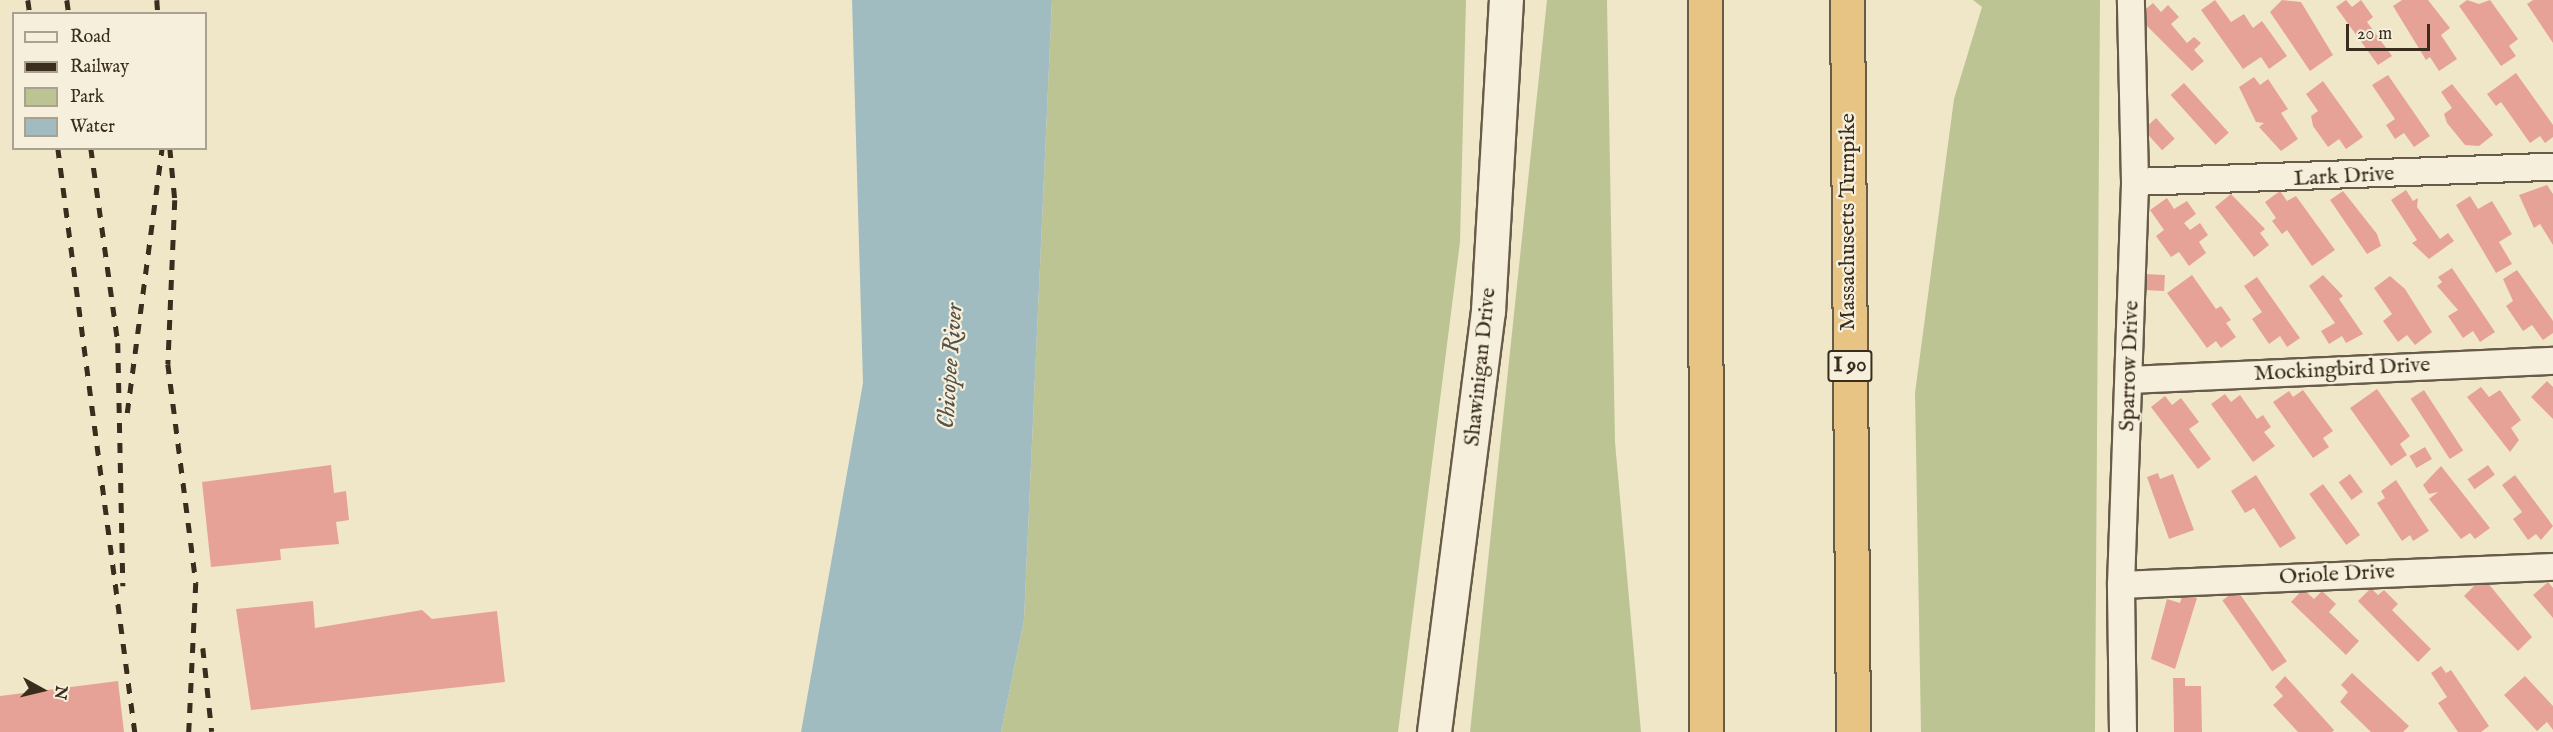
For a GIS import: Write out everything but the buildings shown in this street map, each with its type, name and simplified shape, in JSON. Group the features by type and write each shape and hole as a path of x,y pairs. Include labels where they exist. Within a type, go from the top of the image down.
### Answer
{"highway":[{"path":"1705,0 1706,732"},
{"name":"Massachusetts Turnpike","path":"1847,0 1853,732"}],"main road":[{"name":"Shawinigan Drive","path":"1434,732 1485,333 1506,0"}],"street":[{"name":"Sparrow Drive","path":"2123,732 2121,585 2131,380 2135,182 2131,0"},
{"name":"Lark Drive","path":"2135,182 2314,180 2553,167"},
{"name":"Mockingbird Drive","path":"2131,380 2553,361"},
{"name":"Oriole Drive","path":"2121,585 2553,567"}],"green space":[{"path":"1052,0 1466,0 1460,242 1398,732 1001,732 1024,620"},
{"path":"1547,0 1607,0 1615,442 1641,732 1470,732"},
{"path":"1973,0 2100,0 2095,732 1921,732 1915,393 1954,99 1982,7"}],"water":[{"name":"Chicopee River","path":"852,0 1052,0 1024,620 1001,732 801,732 863,383"}],"railway":[{"path":"28,0 30,12"},
{"path":"67,0 69,12"},
{"path":"157,0 158,12"},
{"path":"58,150 135,732"},
{"path":"91,150 118,343 123,586"},
{"path":"127,413 162,150"},
{"path":"170,150 175,200 168,364 196,583 189,732"},
{"path":"203,648 212,732"}]}
